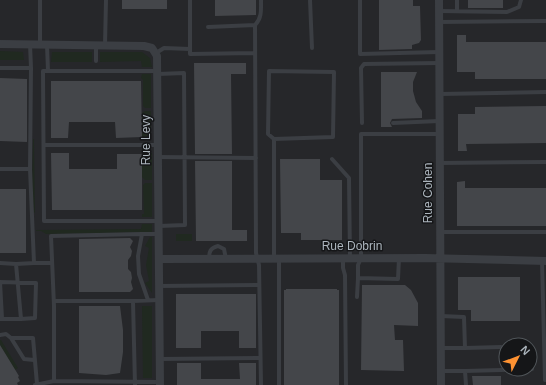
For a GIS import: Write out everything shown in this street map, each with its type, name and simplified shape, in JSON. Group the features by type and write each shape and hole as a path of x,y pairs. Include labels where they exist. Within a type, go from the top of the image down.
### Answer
{"street":[{"name":"Rue Cohen","path":"439,0 441,385"},
{"path":"0,44 147,46 152,48 156,53"},
{"name":"Rue Levy","path":"156,53 158,58 160,384"},
{"name":"Rue Dobrin","path":"159,259 399,258 544,261"}],"lane":[{"path":"40,0 48,71"},
{"path":"96,61 101,45 106,0"},
{"path":"190,0 190,54 255,53"},
{"path":"208,27 255,25 260,20 260,0"},
{"path":"310,0 312,48"},
{"path":"360,0 360,54 439,52"},
{"path":"457,0 457,11"},
{"path":"439,11 507,12 518,7 521,0"},
{"path":"439,22 546,21"},
{"path":"255,25 256,253 258,259 260,285 261,385"},
{"path":"30,44 30,169 34,262"},
{"path":"156,53 164,48 190,49"},
{"path":"362,123 360,68 364,64 439,63"},
{"path":"0,68 31,68"},
{"path":"43,71 158,73 184,73 185,225 159,227 44,221 43,71"},
{"path":"274,140 333,137 334,72 269,71 268,134 274,140 279,385"},
{"path":"439,94 546,92"},
{"path":"393,123 439,121"},
{"path":"357,298 358,265 361,258 360,134 440,134"},
{"path":"44,145 158,145"},
{"path":"158,157 256,158"},
{"path":"332,160 349,178 347,258 343,268 345,275 346,385"},
{"path":"440,162 546,162"},
{"path":"0,169 30,169"},
{"path":"54,381 54,301 51,263 51,236 142,234 159,227"},
{"path":"440,232 546,232"},
{"path":"142,234 138,256 139,274 148,300"},
{"path":"209,259 211,249 219,246 225,250 226,259"},
{"path":"358,278 398,279 399,258"},
{"path":"544,261 545,380"},
{"path":"0,264 34,262 51,263"},
{"path":"16,264 21,319"},
{"path":"0,282 18,283 36,283 34,318 1,318 0,282"},
{"path":"159,286 260,285"},
{"path":"54,301 159,300"},
{"path":"133,301 135,383"},
{"path":"441,316 464,317 465,348"},
{"path":"0,335 6,334 11,338 24,359 34,360"},
{"path":"11,338 33,338 36,384 54,381 63,383 160,384"},
{"path":"441,348 498,347"},
{"path":"159,359 260,358"},
{"path":"441,370 498,370"},
{"path":"465,370 466,385"}],"shaded area":[{"path":"0,0 546,0 546,385 0,385"},
{"path":"0,51 23,52 24,60 0,60"},
{"path":"52,52 92,52 92,62 51,62"},
{"path":"100,52 142,52 150,58 152,67 142,67 141,61 100,62"},
{"path":"142,74 151,74 151,108 145,108 143,106"},
{"path":"145,111 151,111 151,137 142,137 142,113"},
{"path":"34,139 35,213 32,189"},
{"path":"152,153 152,180 145,180 142,177 142,154"},
{"path":"145,183 152,183 152,217 142,217 142,214 144,214 143,185"},
{"path":"142,224 152,224 152,232 46,234 41,231 36,231 141,229"},
{"path":"176,234 192,234 192,241 176,241"},
{"path":"150,237 152,237 152,293 145,283 149,281 146,265 149,248 145,246"},
{"path":"142,306 152,306 152,378 143,378"},
{"path":"0,340 18,368 15,370 0,347"}],"building":[{"path":"122,0 167,0 167,9 122,9"},
{"path":"215,0 256,0 256,15 215,16"},
{"path":"379,0 413,0 413,6 420,6 421,40 419,43 412,45 412,49 379,50"},
{"path":"468,0 503,0 503,8 468,8"},
{"path":"457,35 466,35 466,42 546,42 546,79 475,79 475,72 457,72"},
{"path":"194,63 246,63 246,74 231,74 232,154 195,154"},
{"path":"381,72 417,72 413,82 413,91 416,102 422,111 422,118 392,119 390,123 392,127 381,127"},
{"path":"0,78 27,79 27,142 0,141"},
{"path":"51,81 141,81 142,137 116,138 115,122 69,122 68,138 51,138"},
{"path":"546,106 546,143 466,144 467,151 458,151 458,114 475,114 475,107"},
{"path":"51,153 69,153 69,169 117,169 117,154 142,154 142,210 52,210"},
{"path":"280,159 320,159 320,180 342,180 342,240 301,240 301,233 281,233"},
{"path":"195,161 232,161 232,230 247,230 247,241 196,241"},
{"path":"465,181 465,188 546,188 546,226 457,226 457,182"},
{"path":"0,189 26,189 26,253 0,253"},
{"path":"130,238 133,241 130,247 132,251 128,260 128,269 131,272 133,289 130,292 79,292 79,239"},
{"path":"458,277 520,277 520,321 471,321 471,310 458,310"},
{"path":"362,285 405,285 411,290 418,303 418,326 394,325 395,340 403,340 404,371 361,370"},
{"path":"284,290 339,290 339,385 284,385"},
{"path":"176,294 256,294 256,348 239,348 239,331 201,331 201,348 176,348"},
{"path":"79,306 120,306 123,330 123,352 120,373 106,375 79,373"},
{"path":"0,345 19,376 20,381 17,383 18,385 0,385"},
{"path":"177,363 201,363 201,379 240,379 239,363 256,363 256,385 177,385"},
{"path":"472,376 501,377 501,385 473,385"}]}
